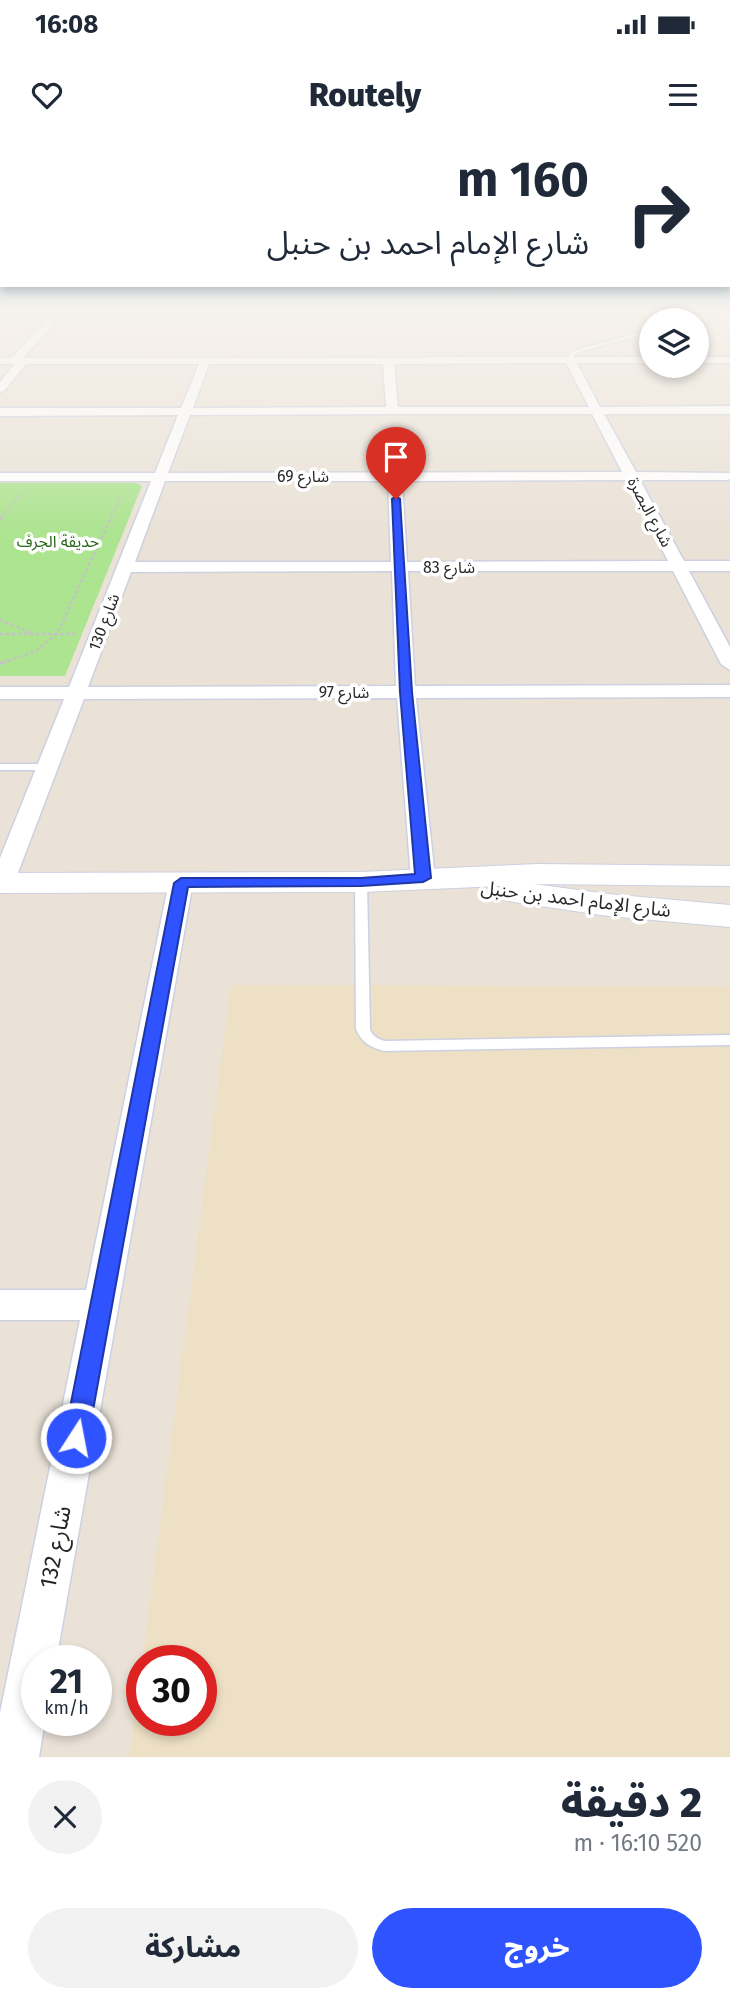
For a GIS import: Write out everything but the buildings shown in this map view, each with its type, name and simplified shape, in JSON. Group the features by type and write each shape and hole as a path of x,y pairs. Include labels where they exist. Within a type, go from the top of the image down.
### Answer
{"street":[{"name":"شارع 130","path":"1,883 196,383"},
{"path":"390,383 392,411"},
{"name":"شارع البصرة","path":"583,383 730,664"},
{"path":"0,412 730,410"},
{"path":"395,476 406,692 423,878"},
{"name":"شارع 69","path":"0,477 728,477"},
{"name":"شارع 83","path":"125,567 730,566"},
{"name":"شارع 97","path":"0,693 730,691"},
{"name":"شارع الإمام احمد بن حنبل","path":"1,883 361,882 561,874 730,876"},
{"name":"شارع الإمام احمد بن حنبل","path":"423,878 597,904 730,916"},
{"name":"شارع 132","path":"15,1757 181,883"},
{"path":"0,1305 101,1304"}],"lane":[{"path":"0,767 47,767"},
{"path":"361,882 363,1029 365,1035 375,1044 384,1046 730,1040"}],"path":[{"path":"0,519 32,477"},
{"path":"0,664 36,650 57,634 119,500"},
{"path":"0,620 38,634"},
{"path":"0,634 99,634"}],"shaded area":[{"path":"231,985 730,987 730,1757 129,1757 132,1736 217,1736 217,1645 144,1645"}],"green space":[{"name":"حديقة الجرف","path":"0,483 136,483 142,486 65,676 0,676"}],"route":[{"path":"76,1438 181,883 361,882 423,878 406,692 396,499"}]}
